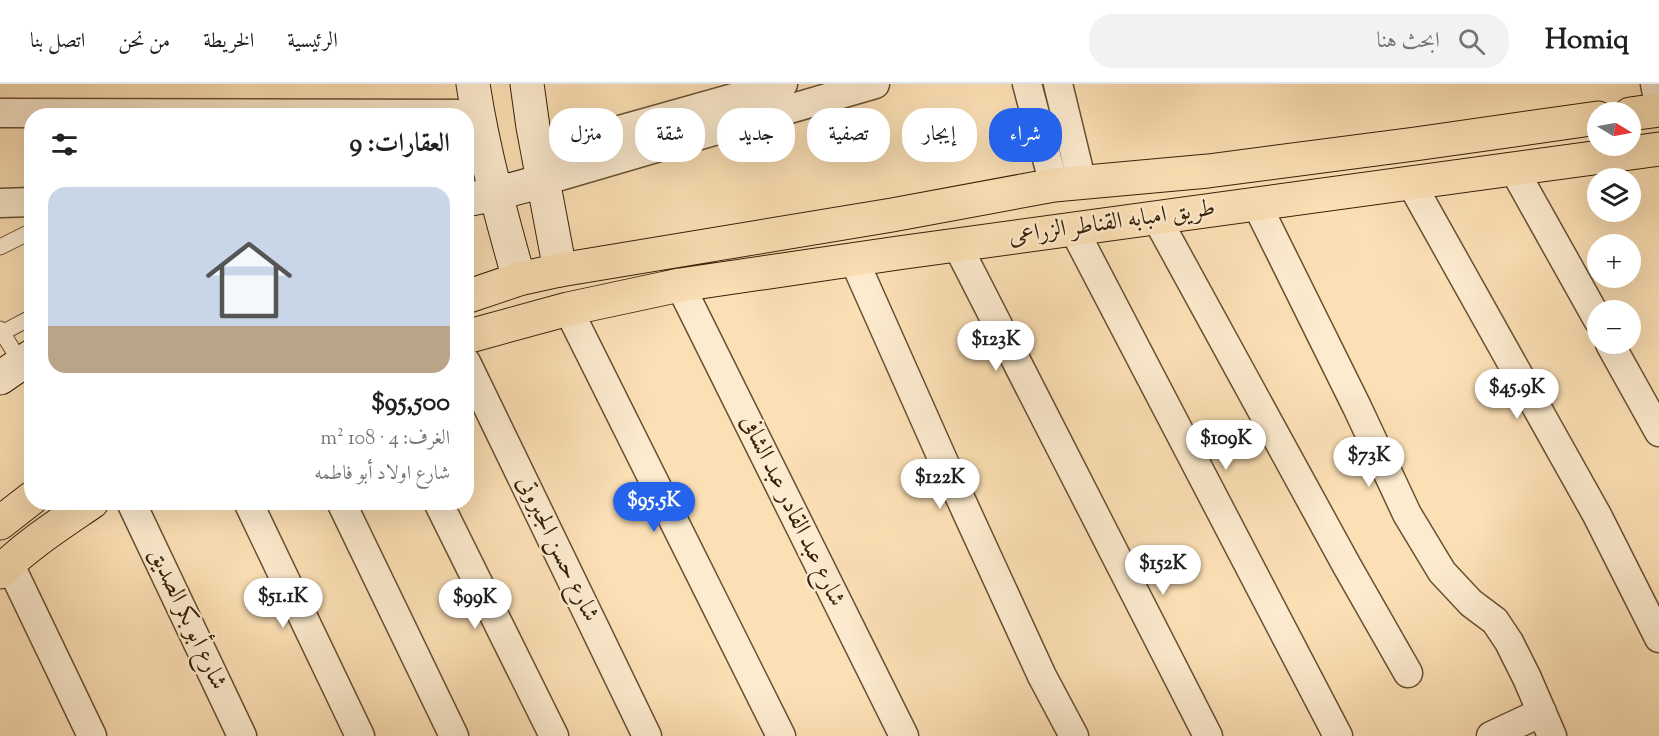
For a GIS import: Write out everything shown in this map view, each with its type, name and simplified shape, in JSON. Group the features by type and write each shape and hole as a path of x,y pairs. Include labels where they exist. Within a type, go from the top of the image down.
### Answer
{"main road":[{"path":"527,84 560,270"},
{"path":"1641,112 1659,110"},
{"path":"519,279 481,197 475,114 501,121 512,121 538,153"},
{"name":"طريق امبابه القناطر الزراعى","path":"474,294 519,279 560,270 1068,184 1208,171 1587,120"},
{"path":"481,197 538,153"},
{"name":"طريق امبابه القناطر الزراعى","path":"474,335 568,309 680,285 1513,168 1657,154"},
{"path":"892,215 898,253"},
{"path":"4,568 80,510"}],"street":[{"path":"538,153 783,84"},
{"path":"538,153 875,84"},
{"path":"1027,84 1068,184"},
{"path":"1058,84 1068,184"},
{"path":"1655,84 1659,104"},
{"path":"0,113 24,113"},
{"path":"1513,168 1587,301"},
{"path":"1411,183 1597,515 1659,638"},
{"path":"0,203 24,202"},
{"path":"1257,203 1407,514 1442,572 1471,603 1495,621 1513,651 1547,724 1491,736"},
{"path":"1156,217 1341,556 1408,673"},
{"path":"1073,228 1338,736"},
{"path":"957,245 1208,736"},
{"path":"854,260 1042,676 1074,736"},
{"name":"شارع عبد القادر عبد الشافى","path":"680,285 904,736"},
{"path":"568,309 781,736"},
{"path":"1616,354 1659,432"},
{"name":"شارع حسن الجبروتى","path":"474,379 647,736"},
{"name":"شارع أبو بكر الصديق","path":"136,510 242,736"},
{"path":"252,510 360,736"},
{"path":"345,510 454,736"},
{"path":"442,510 554,736"},
{"path":"4,568 92,736"}],"lane":[{"path":"0,247 24,235"},
{"path":"17,366 1,331 24,321"}]}
